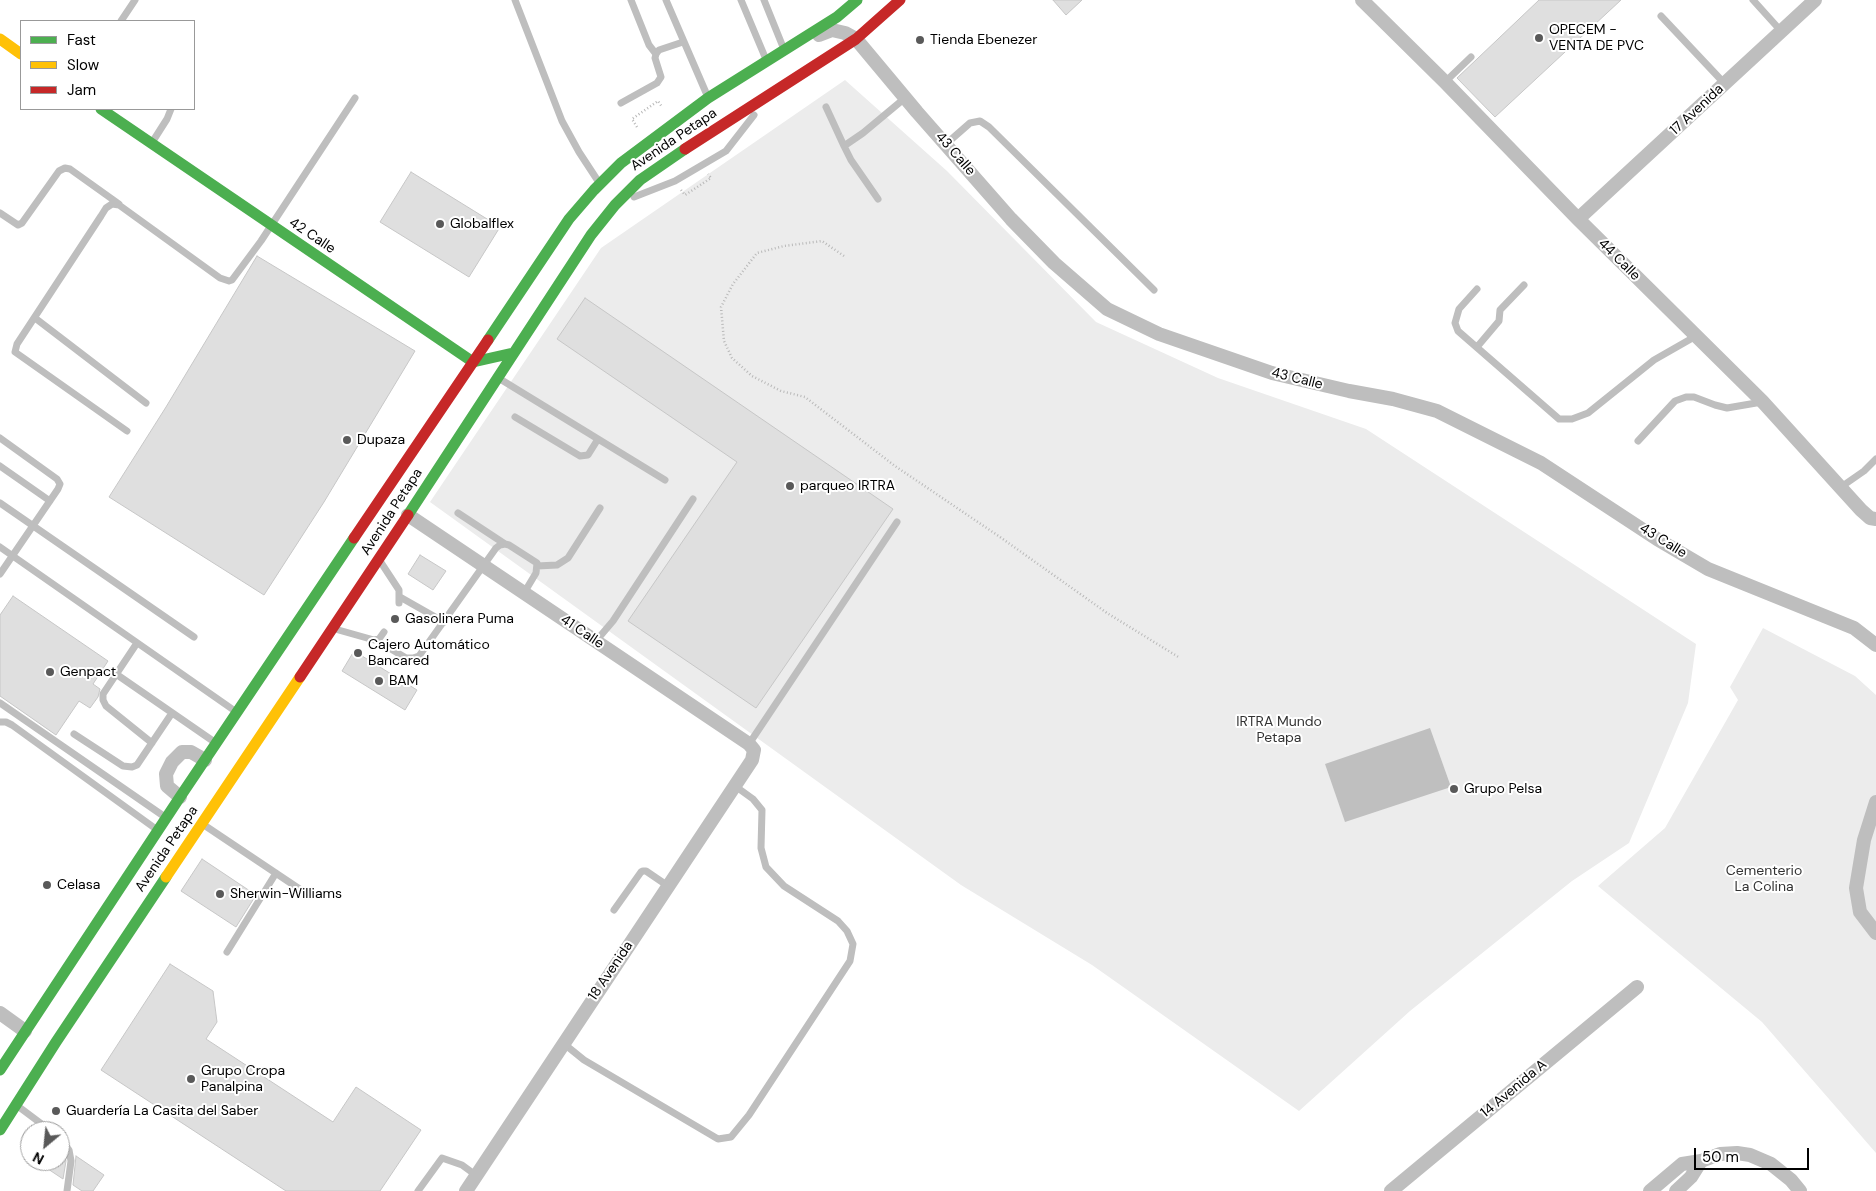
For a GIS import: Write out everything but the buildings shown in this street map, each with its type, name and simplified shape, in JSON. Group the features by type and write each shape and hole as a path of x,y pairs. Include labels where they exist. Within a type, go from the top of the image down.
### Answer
{"main road":[{"name":"Avenida Petapa","path":"0,1070 12,1052 28,1036 204,760 569,218 621,163 641,147 708,98 837,17 857,0"},
{"name":"Avenida Petapa","path":"0,1130 36,1073 379,559 591,235 615,205 640,180 662,163 856,39 900,0"},
{"path":"0,39 20,53"},
{"name":"42 Calle","path":"102,110 473,362"},
{"path":"473,362 513,353"},
{"path":"35,1059 36,1073"}],"street":[{"name":"44 Calle","path":"1362,0 1762,402 1865,514 1870,518 1876,519"},
{"name":"17 Avenida","path":"1578,219 1815,0"},
{"name":"43 Calle","path":"787,48 832,30 845,33 856,39 1011,219 1054,263 1114,313 1158,334 1272,373 1349,391 1393,398 1437,411 1541,463 1657,539 1708,568 1854,628 1876,645"},
{"name":"41 Calle","path":"408,515 751,747"},
{"name":"18 Avenida","path":"466,1191 752,760 751,747"},
{"path":"180,797 167,786 166,774 172,762 182,752 191,752 204,760"},
{"path":"1876,802 1864,840 1856,888 1860,912 1876,933"},
{"name":"14 Avenida A","path":"1391,1191 1637,987"},
{"path":"0,1013 28,1036"},
{"path":"0,1043 12,1052"},
{"path":"1650,1191 1682,1164 1701,1161 1720,1154 1737,1153 1750,1154 1771,1164 1791,1180 1800,1191"},
{"path":"1676,1191 1691,1177 1701,1161"}],"lane":[{"path":"121,20 135,0"},
{"path":"515,0 562,120 578,152 600,184"},
{"path":"621,103 660,80 660,73 655,58 656,54 649,45 630,0"},
{"path":"666,0 708,98"},
{"path":"741,0 767,60"},
{"path":"764,0 787,48"},
{"path":"1753,0 1781,31"},
{"path":"1661,16 1725,84"},
{"path":"656,54 660,50 683,42"},
{"path":"1445,82 1471,57"},
{"path":"615,205 675,181 726,151 771,94"},
{"path":"0,213 18,225 22,223 59,171 65,168 70,169 220,278 228,281 235,277 271,226 355,98"},
{"path":"844,146 863,133 905,98"},
{"path":"826,107 851,160 878,199"},
{"path":"152,144 171,110"},
{"path":"946,144 970,123 980,121 1154,290"},
{"path":"119,205 112,204 106,208 17,344 15,352 127,431"},
{"path":"1477,347 1500,321 1500,310 1524,285"},
{"path":"1477,289 1459,309 1455,323 1458,331 1559,419 1572,419 1588,413 1654,360 1696,336"},
{"path":"35,318 146,402"},
{"path":"498,378 665,480"},
{"path":"1638,440 1676,402 1686,397 1694,397 1727,408 1762,402"},
{"path":"515,417 580,456 588,455 598,439"},
{"path":"0,438 57,478 60,484 0,574"},
{"path":"1841,487 1876,460"},
{"path":"0,466 50,501"},
{"path":"596,641 613,621 693,499"},
{"path":"0,503 194,637"},
{"path":"538,566 557,564 568,558 600,508"},
{"path":"458,513 533,560 538,566"},
{"path":"751,747 897,522"},
{"path":"332,629 376,640 406,658 420,656 496,548 505,544"},
{"path":"0,547 237,713"},
{"path":"379,559 393,578 400,600 444,622"},
{"path":"524,594 538,566"},
{"path":"376,640 384,632"},
{"path":"137,643 103,694 103,700 106,706 152,743"},
{"path":"116,674 216,744"},
{"path":"0,703 167,818"},
{"path":"74,734 124,766 132,767 137,765 172,713"},
{"path":"0,722 12,725 159,831"},
{"path":"563,1043 584,1060 718,1139 731,1137 749,1115 850,961 853,944 847,931 838,921 784,886 766,866 761,848 762,810 735,786"},
{"path":"202,824 310,896"},
{"path":"614,910 643,871 646,871 668,886"},
{"path":"227,952 276,873"},
{"path":"16,1105 38,1121"},
{"path":"70,1150 70,1168"},
{"path":"418,1191 442,1158 462,1165 477,1176"},
{"path":"67,1191 70,1171"}],"path":[{"path":"632,119 658,101"},
{"path":"685,195 711,178"},
{"path":"844,256 822,241 784,246 757,253 733,284 722,307 724,341 732,358 752,376 781,390 805,397 895,466 1107,613 1180,658"}],"green space":[{"name":"IRTRA Mundo Petapa","path":"845,80 947,171 1096,322 1218,378 1366,429 1696,644 1688,703 1629,843 1572,881 1410,1011 1299,1111 1092,965 961,885 430,502 601,248"},
{"name":"Cementerio La Colina","path":"1763,628 1855,676 1876,695 1876,1153 1762,1022 1598,886 1665,828 1738,700 1730,687"}],"shaded area":[{"path":"1430,728 1451,787 1345,822 1325,764"}],"traffic: fast":[{"path":"488,340 569,219 621,163 708,98 837,17 857,0"},
{"path":"102,110 473,362 513,353"},
{"path":"408,515 591,235 615,205 640,180 685,149"},
{"path":"0,1070 354,538"},
{"path":"0,1130 166,877"}],"traffic: slow":[{"path":"0,39 20,53"},
{"path":"166,877 300,677"}],"traffic: jam":[{"path":"685,149 856,39 900,0"},
{"path":"354,538 488,340"},
{"path":"300,677 408,515"}],"place":[{"name":"OPECEM - VENTA DE PVC","path":"1539,38"},
{"name":"Tienda Ebenezer","path":"920,40"},
{"name":"Globalflex","path":"440,224"},
{"name":"Dupaza","path":"347,440"},
{"name":"parqueo IRTRA","path":"790,486"},
{"name":"Gasolinera Puma","path":"395,619"},
{"name":"Cajero Automático Bancared","path":"358,653"},
{"name":"Genpact","path":"50,672"},
{"name":"BAM","path":"379,681"},
{"name":"Grupo Pelsa","path":"1454,789"},
{"name":"Celasa","path":"47,885"},
{"name":"Sherwin-Williams","path":"220,894"},
{"name":"Grupo Cropa Panalpina","path":"191,1079"},
{"name":"Guardería La Casita del Saber","path":"56,1111"}]}
